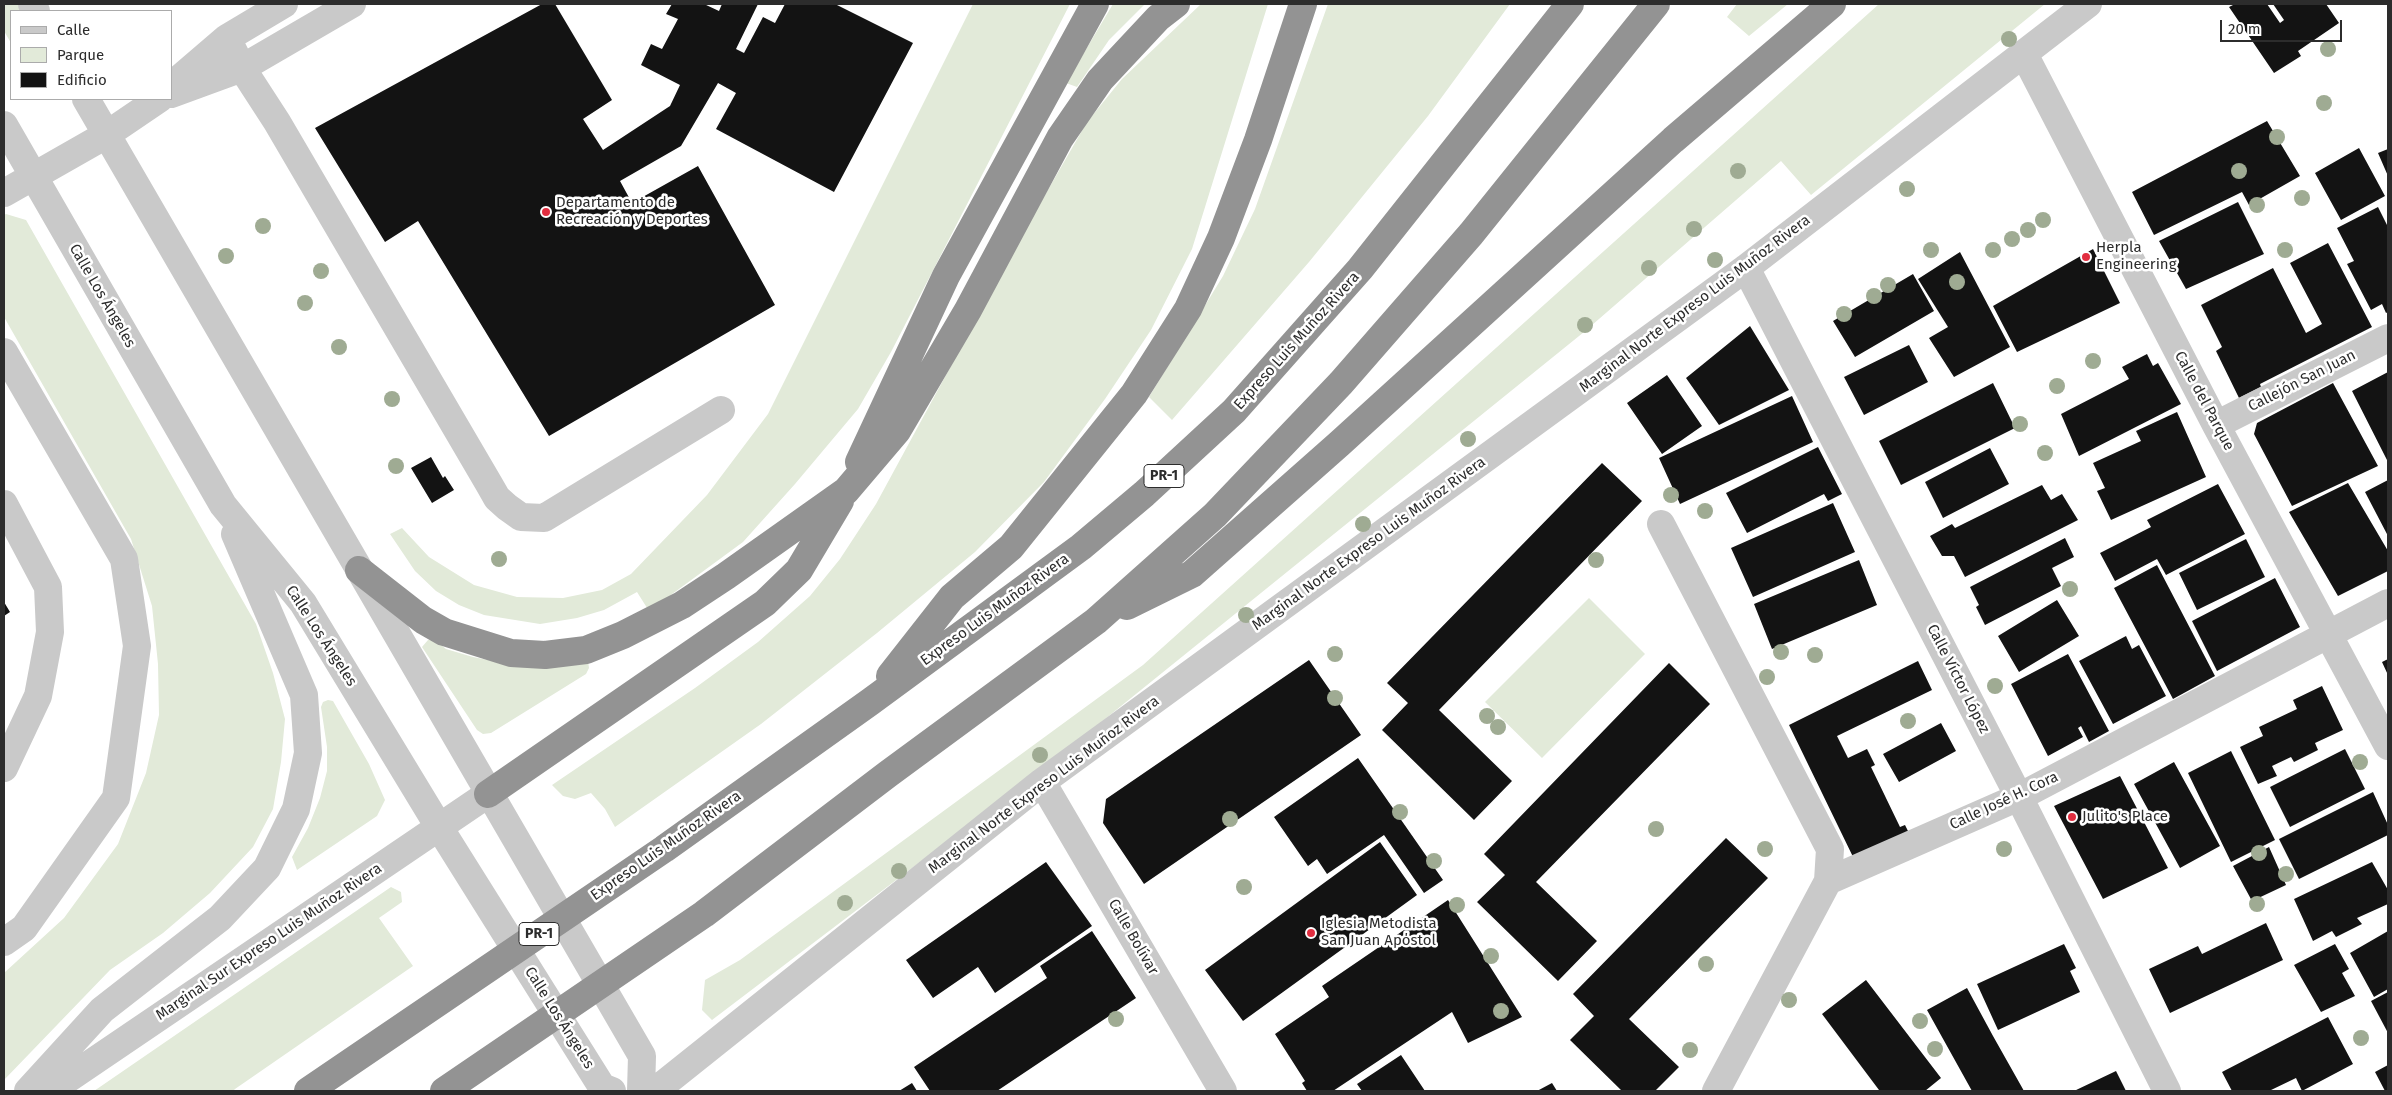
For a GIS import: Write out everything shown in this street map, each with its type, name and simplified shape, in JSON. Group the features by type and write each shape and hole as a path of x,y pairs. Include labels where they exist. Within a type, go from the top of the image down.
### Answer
{"highway":[{"path":"488,794 765,603 799,570 846,491 946,276 1095,4"},
{"path":"359,570 423,620 444,632 476,644 511,653 545,655 586,650 623,635 682,605 726,576 846,491 898,431 968,310 1070,123 1100,80 1158,18 1176,4"},
{"path":"870,702 952,596 1011,547 1134,394 1188,309 1221,238 1288,52 1303,4"},
{"name":"Expreso Luis Muñoz Rivera","path":"308,1091 664,849 870,702 1081,547 1144,494 1234,412 1360,269 1570,4"},
{"path":"449,1087 704,914 888,774 1096,621 1215,515 1341,383 1471,234 1656,4"},
{"path":"1096,621 1192,574 1339,444 1673,140 1832,4"}],"street":[{"path":"172,87 227,38 284,4"},
{"path":"172,92 242,68 352,4"},
{"name":"Marginal Norte Expreso Luis Muñoz Rivera","path":"655,1091 1042,782 1746,268 2088,4"},
{"path":"227,38 242,68 277,122 488,484 507,507 521,517 544,518 721,410"},
{"name":"Calle del Parque","path":"2024,54 2216,425 2388,746"},
{"path":"87,100 488,794 642,1056 640,1091"},
{"path":"4,193 106,135 156,100"},
{"name":"Calle Los Ángeles","path":"4,125 223,505 303,604 439,827 602,1087 612,1091"},
{"name":"Calle Víctor López","path":"1746,268 2019,797 2167,1091"},
{"name":"Callejón San Juan","path":"2216,425 2388,338"},
{"path":"4,352 124,559 137,646 116,798 24,928 4,942"},
{"path":"4,504 48,587 50,632 38,696 4,768"},
{"path":"28,1091 102,1010 226,911 267,868 296,809 308,752 304,695 223,505"},
{"path":"1661,524 1830,850 1828,881 1716,1091"},
{"name":"Calle José H. Cora","path":"1828,881 2019,797 2388,603"},
{"name":"Calle Bolívar","path":"1042,782 1223,1091"},
{"name":"Marginal Sur Expreso Luis Muñoz Rivera","path":"50,1091 488,794"}],"green space":[{"path":"4,4 18,4 21,10 10,10 10,41 4,31"},
{"path":"973,4 1070,4 891,352 858,409 743,542 649,611 637,592 604,610 577,618 540,624 484,615 459,605 436,591 415,571 390,534 402,528 429,557 474,585 517,597 563,598 602,590 631,574 707,495 768,414"},
{"path":"1113,4 1145,4 1109,40 1077,87 1066,83"},
{"path":"1201,4 1268,4 1192,249 1151,330 1105,399 1044,482 975,552 877,633 761,724 615,827 605,809 591,793 575,799 563,796 552,785 695,688 758,642 810,596 840,559 876,504 1022,235 1087,122 1122,79"},
{"path":"1328,4 1510,4 1428,116 1309,262 1172,420 1149,397 1223,276 1255,209"},
{"path":"1737,4 1788,4 1749,36 1727,17"},
{"path":"1879,4 2045,4 1811,195 1781,161 1584,332 1058,757 712,1020 702,1010 705,980 740,960 1143,665"},
{"path":"4,215 26,220 256,624 273,673 285,719 281,762 273,809 253,847 210,893 163,933 110,970 4,1080 4,973 64,918 118,844 146,773 159,715 158,664 152,606 131,539 4,317"},
{"path":"1589,598 1645,654 1542,758 1485,702"},
{"path":"428,640 435,640 446,649 503,663 588,661 589,668 586,674 491,733 483,734 477,730 422,647"},
{"path":"333,701 369,764 385,800 377,816 297,870 292,857 308,828 320,798 327,771 327,747 321,707 323,702"},
{"path":"391,887 401,892 402,902 379,918 413,966 233,1091 94,1091"}],"building":[{"name":"Departamento de Recreación y Deportes","path":"542,4 555,4 612,100 583,119 603,150 670,106 680,85 641,65 651,44 662,49 678,19 666,14 672,4 704,4 719,11 722,4 758,4 736,49 744,53 763,17 775,23 785,4 835,4 913,43 834,192 716,129 736,93 718,83 681,146 620,181 632,203 698,166 775,305 549,436 418,221 385,242 315,128"},
{"path":"2235,4 2267,4 2280,23 2284,20 2273,4 2326,4 2339,23 2298,51 2301,56 2274,73 2229,7"},
{"path":"2267,121 2300,176 2249,205 2242,192 2154,235 2132,192"},
{"path":"2359,148 2385,196 2341,220 2315,173"},
{"path":"2388,149 2388,176 2378,153"},
{"path":"2238,202 2264,254 2186,289 2159,241"},
{"path":"2378,207 2388,227 2388,312 2386,313 2382,304 2371,310 2347,264 2354,261 2337,228"},
{"path":"2328,243 2372,327 2260,384 2261,387 2239,398 2216,351 2222,347 2201,305 2273,268 2306,333 2322,324 2290,263"},
{"path":"2093,249 2120,303 2017,352 1993,306"},
{"path":"1960,252 2010,347 1954,377 1929,338 1948,327 1918,279"},
{"path":"1913,274 1934,311 1855,357 1833,321"},
{"path":"1750,326 1789,390 1719,425 1686,378"},
{"path":"1909,345 1928,382 1864,415 1844,377"},
{"path":"2147,354 2153,366 2158,363 2181,404 2079,456 2061,414 2129,379 2122,367"},
{"path":"2388,372 2388,462 2352,391"},
{"path":"1667,375 1702,426 1662,454 1627,403"},
{"path":"1993,383 2015,428 1901,485 1879,441"},
{"path":"2333,383 2378,466 2292,506 2254,434 2257,423"},
{"path":"1792,396 1813,442 1680,504 1659,458"},
{"path":"2177,412 2206,477 2111,520 2097,491 2105,488 2093,463 2141,441 2136,431"},
{"path":"1818,447 1842,494 1828,501 1824,494 1747,533 1726,493"},
{"path":"1990,448 2009,484 1943,518 1925,482"},
{"path":"431,457 443,478 445,476 454,490 432,503 411,468"},
{"path":"1602,463 1642,501 1439,710 1512,781 1474,820 1382,730 1408,703 1387,683"},
{"path":"2388,480 2388,536 2365,492"},
{"path":"2348,483 2388,551 2388,571 2338,596 2289,512"},
{"path":"2218,484 2245,534 2166,575 2157,559 2115,581 2100,553 2151,527 2147,520"},
{"path":"2042,485 2051,500 2062,494 2078,520 1965,577 1954,556 1942,556 1930,536 1952,524 1955,528"},
{"path":"1833,503 1855,552 1753,597 1731,548"},
{"path":"2065,538 2074,557 2052,568 2061,586 1985,625 1976,607 1979,605 1970,587"},
{"path":"2246,539 2265,577 2197,610 2179,573"},
{"path":"1859,560 1877,605 1772,649 1754,604"},
{"path":"2157,565 2215,676 2173,699 2114,588"},
{"path":"2275,578 2300,627 2217,671 2192,621"},
{"path":"2057,600 2079,636 2019,672 1998,636"},
{"path":"4,602 10,612 4,616"},
{"path":"2126,636 2132,649 2139,645 2166,696 2113,724 2079,661"},
{"path":"2068,654 2109,731 2089,742 2081,726 2078,728 2083,737 2048,756 2011,684"},
{"path":"2388,659 2388,675 2382,662"},
{"path":"1309,660 1361,735 1144,884 1103,823 1106,799"},
{"path":"1918,661 1932,690 1837,736 1848,758 1867,749 1875,765 1871,767 1900,827 1905,825 1910,835 1855,861 1789,725"},
{"path":"1669,663 1710,704 1536,882 1597,941 1558,981 1477,902 1505,875 1484,854"},
{"path":"2322,686 2343,730 2315,743 2318,750 2294,762 2291,757 2272,766 2277,776 2258,784 2240,747 2263,736 2259,727 2297,709 2293,700"},
{"path":"1941,723 1956,751 1899,782 1883,754"},
{"path":"2345,749 2365,789 2290,827 2270,787"},
{"path":"2231,751 2275,840 2231,862 2188,773"},
{"path":"1358,758 1443,880 1424,893 1384,835 1327,874 1317,859 1308,866 1274,817"},
{"path":"2174,762 2220,846 2180,868 2134,784"},
{"path":"2120,776 2168,868 2103,899 2054,806"},
{"path":"2373,792 2388,825 2388,835 2299,879 2279,839"},
{"path":"1726,838 1768,878 1629,1019 1679,1067 1655,1091 1622,1091 1570,1040 1594,1016 1573,994"},
{"name":"Iglesia Metodista San Juan Apόstol","path":"1380,842 1417,895 1243,1021 1205,970"},
{"path":"2269,847 2286,885 2252,901 2233,866"},
{"path":"1046,862 1092,926 995,993 978,967 933,998 906,960"},
{"path":"2372,862 2388,890 2388,904 2357,918 2362,924 2336,937 2332,931 2313,941 2294,899"},
{"path":"1448,900 1522,1017 1468,1043 1452,1012 1333,1091 1307,1091 1302,1083 1305,1081 1275,1034 1329,997 1322,986"},
{"path":"2266,923 2283,960 2170,1013 2149,969 2198,946 2202,954"},
{"path":"1092,931 1136,998 997,1091 930,1091 914,1067 1047,978 1040,966"},
{"path":"2388,931 2388,989 2374,997 2350,953"},
{"path":"2064,944 2076,968 2070,971 2080,992 1998,1030 1977,984"},
{"path":"2335,944 2349,969 2342,973 2355,996 2321,1012 2294,965"},
{"path":"1866,980 1941,1078 1925,1091 1878,1091 1822,1014"},
{"path":"1967,988 2024,1091 1972,1091 1927,1010"},
{"path":"2388,992 2388,1033 2371,1001"},
{"path":"2328,1017 2353,1064 2302,1091 2296,1078 2269,1091 2232,1091 2222,1072"},
{"path":"1401,1055 1425,1091 1362,1091 1357,1084"},
{"path":"2388,1065 2388,1091 2385,1091 2375,1072"},
{"path":"2116,1071 2126,1091 2074,1091"},
{"path":"912,1083 917,1091 899,1091"},
{"path":"1552,1083 1557,1091 1537,1091"}],"place":[{"name":"Departamento de Recreación y Deportes","path":"546,212"},
{"name":"Herpla Engineering","path":"2086,257"},
{"name":"Julito's Place","path":"2072,817"},
{"name":"Iglesia Metodista San Juan Apόstol","path":"1311,933"}]}
